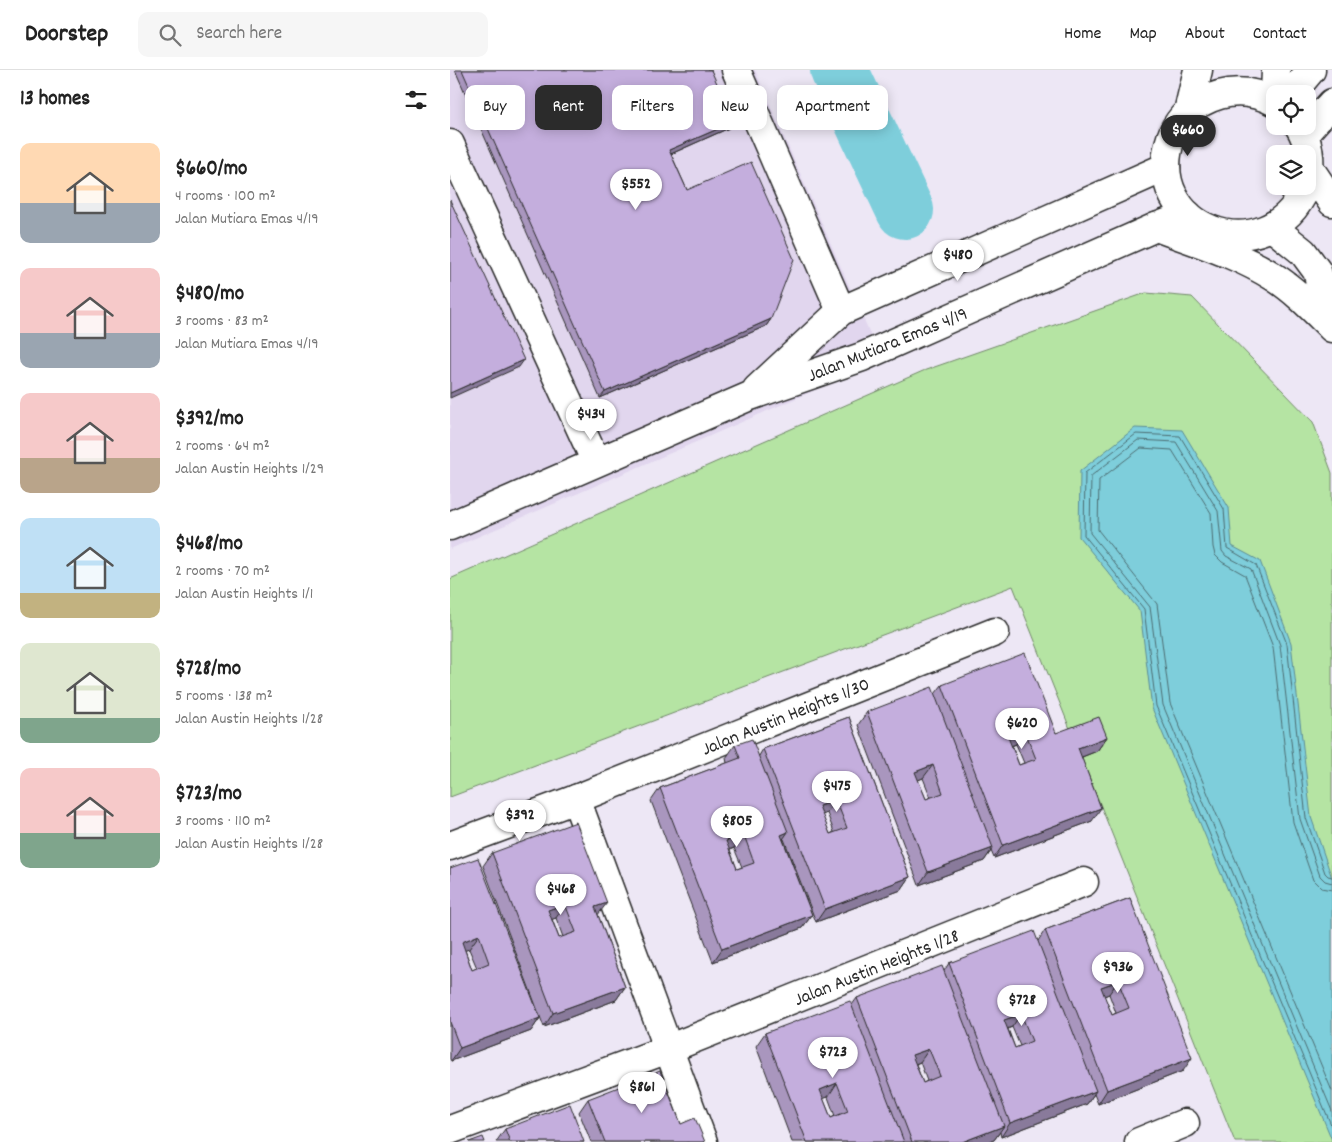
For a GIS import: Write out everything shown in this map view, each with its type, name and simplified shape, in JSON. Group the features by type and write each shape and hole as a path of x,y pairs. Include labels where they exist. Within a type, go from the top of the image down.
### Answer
{"street":[{"path":"736,70 841,311"},
{"path":"1188,112 1198,70"},
{"path":"1276,70 1277,85"},
{"path":"1293,85 1311,70"},
{"path":"1266,95 1230,92 1212,96 1188,112 1173,132 1167,149 1166,167 1169,184 1176,201 1188,215 1202,226 1219,233 1237,236 1255,234 1272,227 1287,217 1298,203 1301,195"},
{"path":"1316,117 1332,103"},
{"path":"450,144 596,462"},
{"name":"Jalan Mutiara Emas 4/19","path":"750,396 841,311 1166,167"},
{"path":"1316,187 1332,202"},
{"name":"Jalan Mutiara Emas 4/19","path":"450,526 750,396 862,357 1156,227 1188,215"},
{"path":"1156,227 1210,247 1274,277 1301,297 1332,328"},
{"path":"1272,227 1304,252 1317,271 1332,324"},
{"name":"Jalan Austin Heights 1/30","path":"450,846 995,632"},
{"path":"576,798 703,1142"},
{"name":"Jalan Austin Heights 1/28","path":"450,1130 668,1049 1084,882"},
{"path":"1139,1142 1185,1124"}],"shaded area":[{"path":"450,70 755,70 762,85 703,85 703,130 767,130 767,97 777,120 777,130 781,130 882,361 450,549"}],"green space":[{"path":"1146,293 1192,297 1313,422 1332,473 1332,1142 1235,1142 1013,586 450,797 450,579 923,371"}],"water":[{"path":"1135,428 1182,430 1229,508 1232,546 1260,561 1291,643 1311,817 1332,878 1332,1140 1152,708 1140,611 1079,537 1080,471"}],"building":[{"path":"462,70 711,70 718,85 703,85 703,130 715,130 669,150 687,190 751,162 794,259 771,319 605,392 489,130 525,130 525,85 469,85"},
{"path":"450,200 524,360 450,393"},
{"path":"1025,653 1056,733 1099,717 1107,737 1078,748 1101,808 1003,845 942,685","holes":["1025,731 1036,759 1019,765 1008,737"]},
{"path":"932,687 993,848 928,872 867,712","holes":["933,765 943,793 926,799 915,772"]},
{"path":"849,717 910,877 825,909 763,749","holes":["836,800 847,828 830,834 819,806"]},
{"path":"752,739 788,832 781,835 812,915 722,949 660,788 740,758 735,745","holes":["744,835 754,863 737,869 726,841"]},
{"path":"576,822 607,903 595,907 625,987 553,1013 492,853","holes":["565,904 576,932 559,938 548,910"]},
{"path":"478,858 540,1018 460,1048 450,1022 450,868","holes":["479,935 489,963 472,970 462,942"]},
{"path":"1130,898 1192,1058 1107,1090 1045,930","holes":["1118,981 1129,1008 1112,1015 1101,987"]},
{"path":"1034,931 1096,1091 1010,1123 949,963","holes":["1021,1014 1032,1041 1015,1048 1004,1020"]},
{"path":"942,966 1004,1126 962,1142 912,1142 857,998","holes":["929,1049 940,1076 923,1083 912,1055"]},
{"path":"850,1001 904,1142 807,1142 765,1033","holes":["837,1083 848,1111 831,1118 820,1090"]},
{"path":"660,1071 681,1124 695,1118 705,1142 605,1142 588,1099"},
{"path":"570,1104 584,1142 510,1142 505,1129"},
{"path":"483,1137 485,1142 469,1142"}],"waterway":[{"path":"839,70 905,210"}]}
